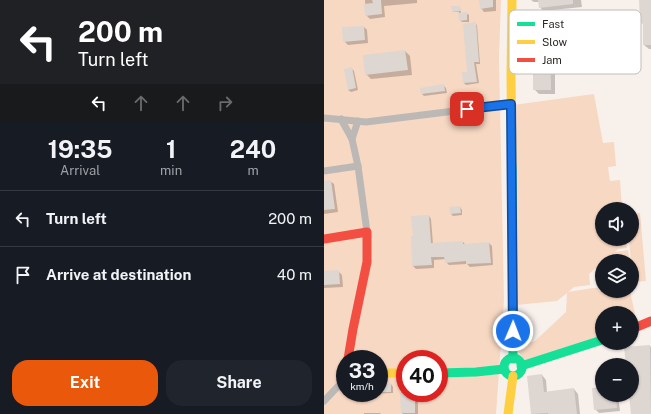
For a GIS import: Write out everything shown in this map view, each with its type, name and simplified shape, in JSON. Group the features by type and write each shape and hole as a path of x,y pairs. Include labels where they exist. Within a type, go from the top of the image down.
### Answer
{"street":[{"path":"512,0 512,10"},
{"path":"511,74 512,359"},
{"path":"324,118 366,122 511,104"},
{"path":"341,119 352,138 358,166 367,232 367,262 349,350"},
{"path":"352,138 358,121"},
{"path":"324,171 358,166"},
{"path":"324,239 367,232"},
{"path":"639,326 651,321"},
{"path":"521,366 595,342"},
{"path":"512,359 519,361 522,368 520,373 516,376 508,375 504,369 506,362 512,359"},
{"path":"448,373 481,372 504,369"},
{"path":"508,414 513,376"},
{"path":"324,401 336,388"}],"shaded area":[{"path":"324,0 501,0 499,58 504,300 496,414 324,414"},
{"path":"594,94 603,143 614,142 616,166 608,167 610,181 620,180 622,202 595,202 595,246 627,246 627,248 618,249 615,252 628,250 629,254 595,254 595,269 589,274 590,285 574,287 568,292 595,288 595,298 632,298 633,306 595,306 595,338 525,360 515,348 535,341 566,312 567,293 557,301 516,305 513,105"},
{"path":"639,213 646,281 639,282 639,254 630,254 630,246 639,246"}],"building":[{"path":"372,0 381,0 382,14 365,16 364,4 373,3"},
{"path":"479,0 493,0 493,7 480,9"},
{"path":"538,0 573,0 573,4 539,8"},
{"path":"639,0 651,0 651,45 643,45 643,23 641,23 641,10 639,10"},
{"path":"451,6 460,6 461,11 452,12"},
{"path":"467,12 467,20 459,21 458,13"},
{"path":"476,22 479,62 474,62 477,82 463,83 462,72 467,72 463,24"},
{"path":"364,26 365,40 343,42 342,27"},
{"path":"405,50 408,70 365,75 363,55"},
{"path":"352,67 356,88 348,90 344,69"},
{"path":"533,74 551,74 551,90 533,90"},
{"path":"444,84 445,91 421,94 420,88"},
{"path":"331,180 335,209 324,210 324,181"},
{"path":"460,206 461,213 450,214 449,207"},
{"path":"429,215 431,243 463,241 463,244 489,242 491,263 466,264 466,261 445,263 444,257 431,257 432,265 412,266 411,236 413,236 411,216"},
{"path":"339,270 340,284 324,285 324,271"},
{"path":"650,345 651,414 631,414 630,402 639,402 639,358 625,358 624,350 639,350 639,346"},
{"path":"542,374 544,392 574,388 577,414 531,414 527,376"},
{"path":"388,383 391,383 391,392 388,392"},
{"path":"592,388 595,388 595,402 617,402 617,408 594,410"},
{"path":"400,402 415,402 415,413 401,413"}],"traffic: fast":[{"path":"512,166 513,359"},
{"path":"521,366 595,342"},
{"path":"513,358 519,361 522,367 519,373 513,376 507,373 504,367 507,361 513,358"},
{"path":"448,373 504,369"}],"traffic: slow":[{"path":"512,0 512,10"},
{"path":"511,74 512,166"},
{"path":"388,373 396,373"},
{"path":"508,414 513,376"}],"traffic: jam":[{"path":"324,239 367,232 367,262 350,350"},
{"path":"639,326 651,321"}],"route":[{"path":"467,109 511,104 513,331"}]}
